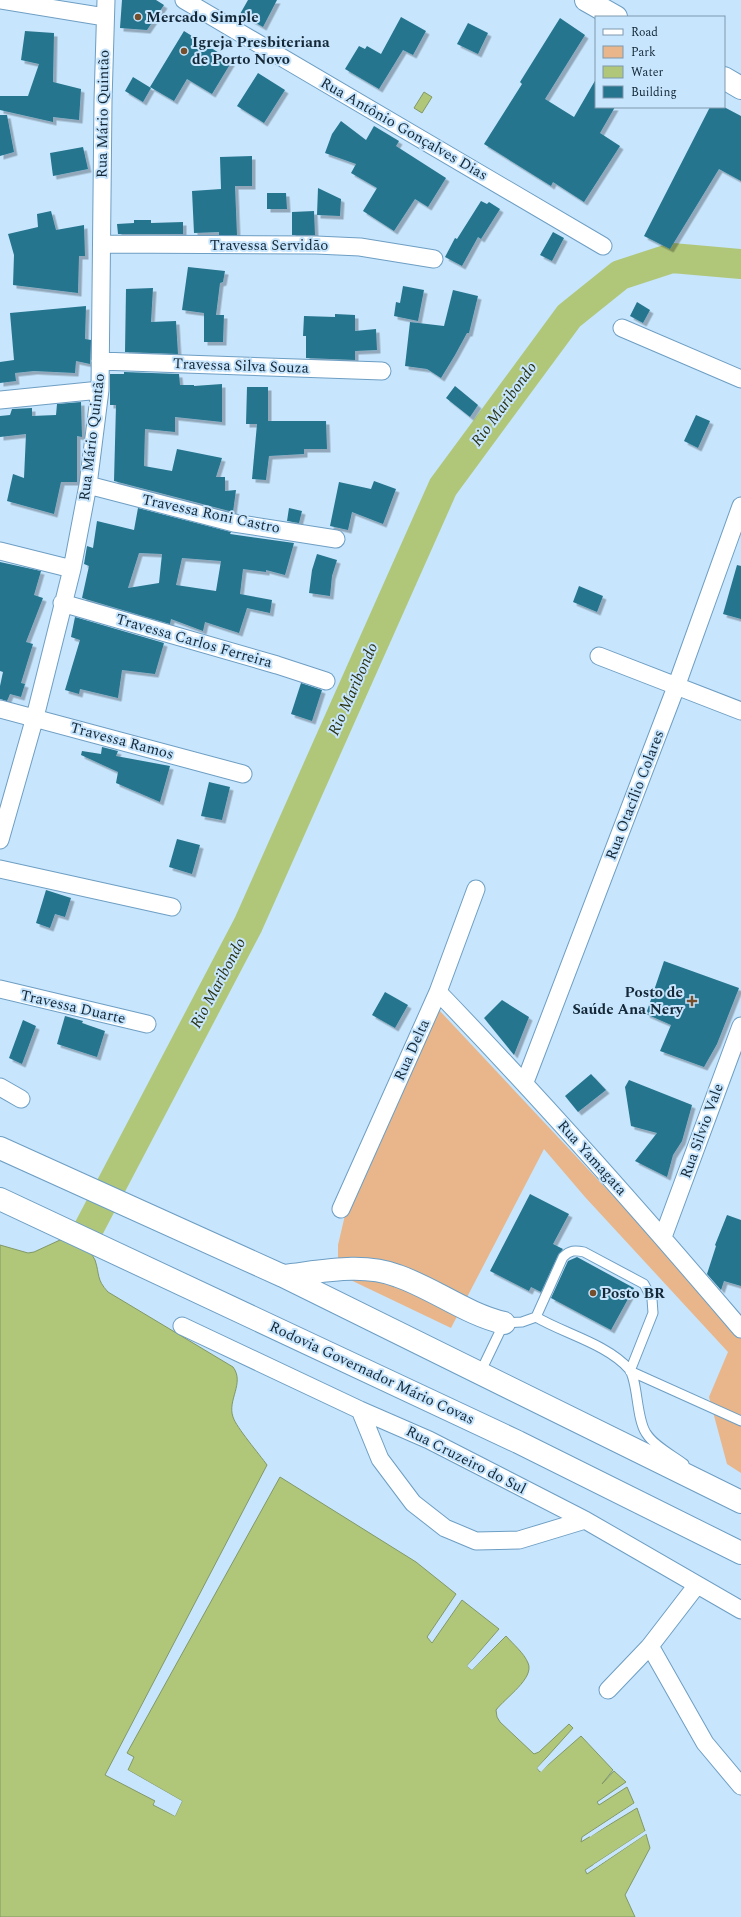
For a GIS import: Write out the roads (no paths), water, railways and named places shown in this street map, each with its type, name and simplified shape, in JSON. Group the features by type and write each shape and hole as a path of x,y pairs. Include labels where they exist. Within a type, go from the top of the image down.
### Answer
{"main road":[{"path":"586,0 614,16"},
{"path":"725,79 741,88"},
{"path":"0,1148 61,1177 283,1276 741,1502"},
{"name":"Rodovia Governador Mário Covas","path":"0,1199 518,1442 741,1553"},
{"path":"283,1276 351,1269 369,1270 397,1275 485,1318 504,1323"}],"street":[{"path":"0,0 105,17"},
{"name":"Rua Mário Quintão","path":"0,840 35,718 62,603 72,569 88,485 100,390 106,0"},
{"name":"Rua Antônio Gonçalves Dias","path":"184,0 603,246"},
{"name":"Travessa Servidão","path":"102,244 316,245 360,247 434,259"},
{"path":"622,328 741,379"},
{"name":"Travessa Silva Souza","path":"100,361 382,371"},
{"path":"0,400 100,390"},
{"name":"Travessa Roni Castro","path":"88,485 234,523 336,539"},
{"name":"Rua Otacílio Colares","path":"524,1082 676,687 741,506"},
{"path":"0,552 72,569"},
{"name":"Travessa Carlos Ferreira","path":"62,603 277,665 326,681"},
{"path":"599,656 741,711"},
{"name":"Travessa Ramos","path":"0,709 243,774"},
{"path":"0,869 172,907"},
{"name":"Rua Delta","path":"341,1209 438,992 476,889"},
{"name":"Travessa Duarte","path":"0,989 146,1024"},
{"name":"Rua Yamagata","path":"438,992 524,1082 663,1237 741,1329"},
{"name":"Rua Silvio Vale","path":"663,1237 741,1026"},
{"path":"0,1088 21,1099"},
{"name":"Rua Cruzeiro do Sul","path":"182,1326 360,1410 430,1440 585,1520 741,1610"},
{"path":"360,1410 380,1459 412,1503 445,1528 476,1541 519,1540 585,1520"},
{"path":"608,1690 650,1646 697,1585"},
{"path":"650,1646 705,1743 741,1785"}],"lane":[{"path":"536,1318 563,1257 567,1252 574,1250 584,1252 644,1284 652,1299 653,1313 630,1371 642,1424 646,1434 653,1441 720,1491"},
{"path":"480,1373 504,1323 522,1322 536,1318 615,1354 630,1371 741,1421"}],"water":[{"path":"424,92 432,97 422,113 414,108"},
{"path":"60,1240 85,1249 93,1256 100,1280 108,1292 233,1367 236,1373 237,1385 232,1404 233,1417 243,1434 267,1465 105,1775 155,1801 153,1805 175,1816 182,1801 128,1770 134,1757 127,1753 280,1477 416,1562 456,1594 427,1637 432,1643 462,1600 499,1629 467,1666 472,1670 506,1636 518,1649 526,1659 529,1669 527,1675 518,1688 496,1710 497,1717 500,1722 534,1754 539,1752 569,1724 573,1728 537,1768 540,1772 581,1736 613,1770 602,1784 614,1771 626,1782 597,1802 599,1805 627,1787 634,1803 582,1837 581,1842 637,1808 645,1831 585,1870 587,1874 646,1834 650,1848 625,1895 635,1917 0,1917 0,1245 28,1253 34,1252"}],"waterway":[{"name":"Rio Maribondo","path":"79,1247 248,925 443,487 569,316 620,275 672,258 741,264"}],"place":[{"name":"Mercado Simple","path":"138,17"},
{"name":"Igreja Presbiteriana de Porto Novo","path":"184,51"},
{"name":"Posto de Saúde Ana Nery","path":"692,1001"},
{"name":"Posto BR","path":"593,1293"}]}
